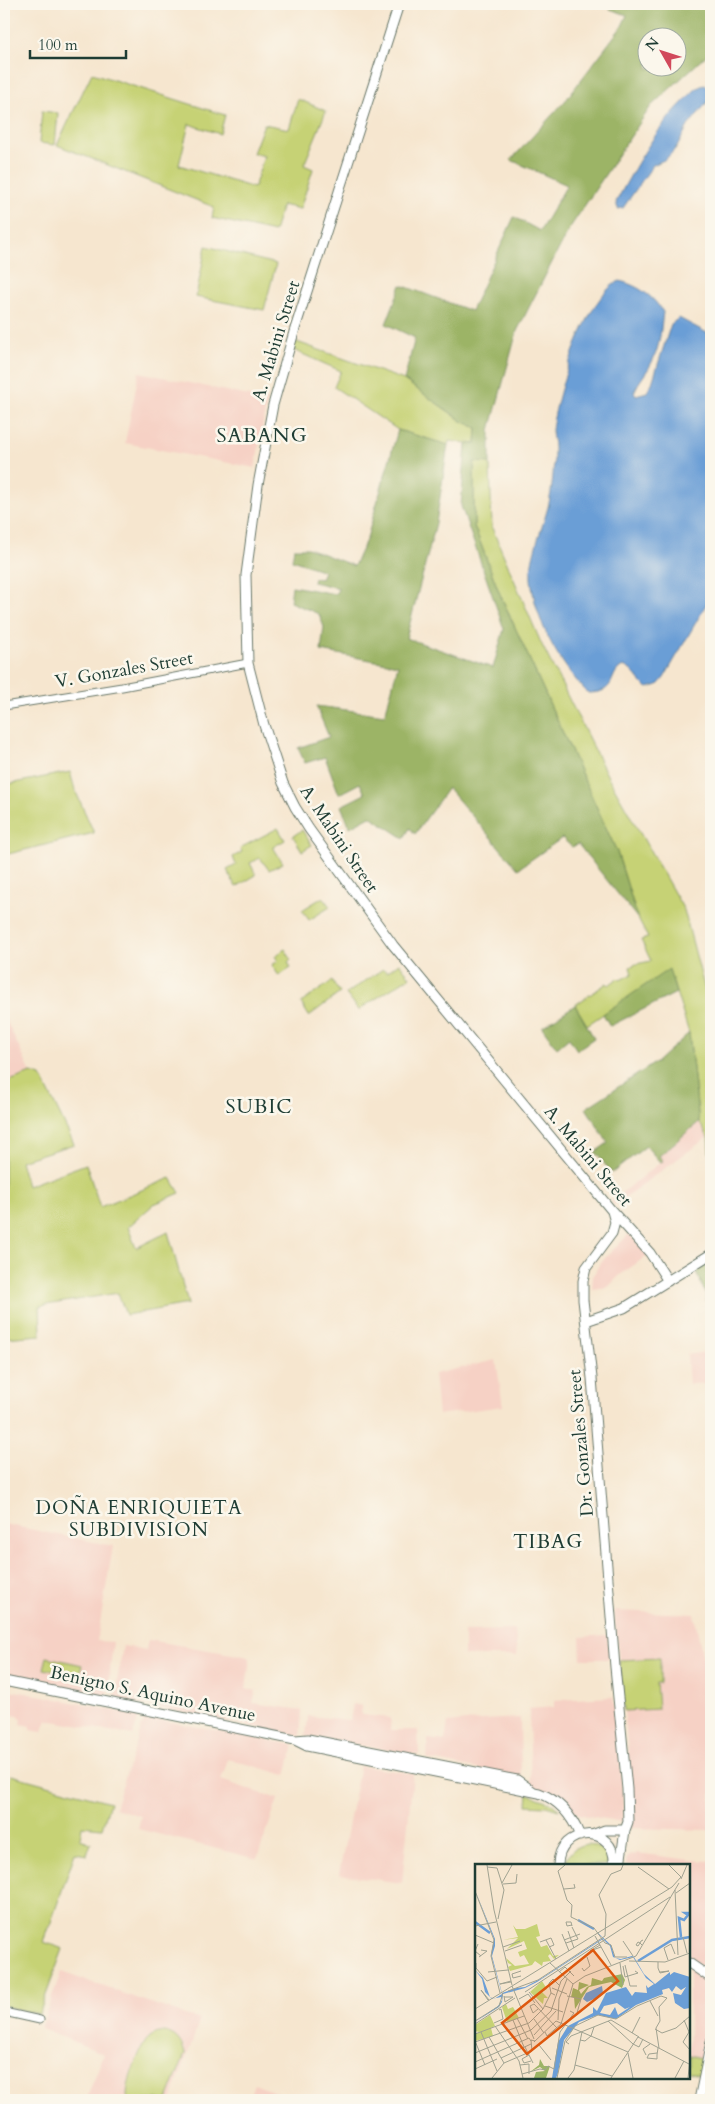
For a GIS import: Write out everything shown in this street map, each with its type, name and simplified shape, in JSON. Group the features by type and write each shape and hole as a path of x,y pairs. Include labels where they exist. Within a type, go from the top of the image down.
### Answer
{"main road":[{"name":"A. Mabini Street","path":"399,4 294,332 273,405 258,485 246,575 248,663 264,725 281,776 295,807 309,829 393,945 612,1211 650,1253 668,1281"},
{"name":"Dr. Gonzales Street","path":"612,1211 615,1222 612,1233 586,1268 583,1281 583,1300 605,1527 615,1667 625,1755 628,1822 620,1864"},
{"path":"586,1321 624,1308 711,1254"},
{"name":"Benigno S. Aquino Avenue","path":"4,1681 295,1740 306,1746 547,1795 559,1804 574,1822 580,1836"},
{"path":"558,1864 563,1848 574,1838 592,1835 605,1830 625,1830"},
{"path":"592,1835 604,1839 609,1844 614,1852 614,1864"},
{"path":"690,1964 711,1978"},
{"path":"699,2100 711,2042"}],"street":[{"name":"V. Gonzales Street","path":"4,706 122,687 248,663"},
{"path":"4,2012 40,2020"}],"shaded area":[{"path":"139,372 267,400 255,468 125,443"},
{"path":"4,1016 31,1073 4,1083"},
{"path":"699,1122 708,1137 614,1205 611,1201 662,1161 659,1156"},
{"path":"629,1234 648,1255 620,1275 608,1287 592,1289 593,1276 600,1263"},
{"path":"711,1351 711,1383 689,1384 687,1355"},
{"path":"496,1360 503,1406 438,1415 434,1374"},
{"path":"4,1524 113,1546 97,1641 113,1642 107,1697 4,1677"},
{"path":"614,1611 694,1614 703,1658 711,1679 711,1830 630,1828 628,1749 624,1711 656,1683 659,1683 660,1658 619,1660"},
{"path":"515,1630 517,1656 464,1656 464,1631"},
{"path":"608,1635 610,1659 581,1659 580,1637"},
{"path":"148,1640 250,1657 246,1688 256,1691 253,1703 302,1710 300,1736 114,1699 123,1646 146,1650"},
{"path":"4,1689 139,1716 133,1735 47,1720 42,1732 30,1730 30,1726 21,1724 22,1719 19,1716 4,1714"},
{"path":"613,1697 619,1738 624,1822 582,1815 572,1811 559,1799 531,1787 529,1709 554,1707 554,1700"},
{"path":"353,1704 362,1706 361,1715 391,1718 390,1730 418,1730 419,1755 306,1736 308,1716 350,1720"},
{"path":"145,1717 294,1745 286,1775 228,1759 221,1780 278,1799 257,1859 138,1829 141,1816 115,1808"},
{"path":"520,1718 521,1778 427,1759 428,1739 445,1741 448,1723"},
{"path":"360,1766 413,1774 402,1883 339,1874"},
{"path":"636,1853 711,1861 711,1972 690,1960 690,1864 626,1864 627,1856 631,1854 636,1855"},
{"path":"690,1970 711,1986 711,2024 704,2059 690,2055"},
{"path":"61,1972 200,2020 171,2100 86,2100 104,2054 41,2028"},
{"path":"254,2084 296,2100 248,2100"}],"green space":[{"path":"611,4 711,4 711,51 688,72 688,28 638,28 638,78 682,78 651,106 569,229 517,331 490,430 490,463 474,462 474,526 499,592 617,852 638,919 578,844 572,847 562,838 518,869 448,788 415,834 410,828 404,838 370,816 350,827 341,806 365,794 360,783 339,794 325,757 305,763 298,748 329,737 316,706 385,715 398,665 321,651 324,627 319,614 290,602 292,586 335,594 339,588 313,582 314,578 321,579 324,571 292,560 294,548 308,548 354,566 367,538 398,430 448,445 436,523 406,638 493,668 504,629 461,506 466,444 476,444 477,428 462,421 404,380 415,338 386,324 401,285 471,311 514,217 540,231 567,185 511,160 565,101 622,26 627,15 610,9"},
{"path":"92,73 225,115 220,134 189,124 179,165 254,188 264,156 253,153 264,124 289,129 298,99 326,111 304,165 313,169 300,209 282,205 274,232 212,218 214,207 57,145"},
{"path":"42,111 58,113 55,145 39,143"},
{"path":"206,246 276,264 264,310 196,297"},
{"path":"294,341 404,380 462,421 477,428 476,444 449,441 448,445 398,430 334,387 341,371 291,349"},
{"path":"474,461 490,463 492,528 541,643 607,775 684,910 711,1013 711,1177 708,1137 699,1122 689,1033 669,970 587,1025 575,1005 607,983 609,985 618,978 620,980 632,974 630,967 651,961 641,940 648,938 638,919 617,852 499,592 474,526"},
{"path":"70,772 75,790 94,833 4,855 4,785"},
{"path":"278,828 285,840 273,847 283,863 269,870 260,858 250,863 256,875 236,887 227,870 236,865 233,857 242,852 240,848"},
{"path":"302,830 312,845 302,851 293,836"},
{"path":"323,897 330,907 309,920 302,910"},
{"path":"285,949 291,959 288,962 291,968 279,976 272,965 278,961 275,956"},
{"path":"399,963 410,977 358,1010 346,994 383,969 387,972"},
{"path":"669,969 676,993 610,1026 603,1014"},
{"path":"332,981 340,993 309,1016 301,1003"},
{"path":"575,1005 594,1038 577,1050 569,1038 557,1048 542,1027"},
{"path":"689,1033 699,1122 659,1156 663,1161 660,1162 646,1146 612,1173 595,1152 608,1143 586,1108 658,1061"},
{"path":"31,1073 41,1076 74,1144 20,1161 27,1186 86,1164 100,1207 171,1178 180,1193 154,1204 128,1227 136,1248 168,1232 188,1304 126,1315 118,1293 40,1306 41,1335 4,1338 4,1083"},
{"path":"711,1260 711,1306 707,1306 706,1295 695,1269"},
{"path":"47,1657 82,1665 79,1676 44,1669"},
{"path":"660,1658 660,1683 656,1683 658,1709 624,1711 619,1660"},
{"path":"11,1775 110,1802 102,1828 82,1826 80,1839 91,1843 87,1855 75,1853 44,1942 63,1949 39,2014 4,2006 4,1791 6,1791"},
{"path":"528,1794 554,1804 559,1810 546,1806 527,1805"},
{"path":"588,1844 597,1846 604,1851 610,1864 566,1864 570,1853 580,1846"},
{"path":"164,2032 178,2039 185,2054 167,2100 128,2100 130,2080 143,2046 152,2036"},
{"path":"690,2055 704,2059 700,2075 690,2072"}],"water":[{"path":"705,85 711,90 709,100 688,126 676,148 666,159 653,165 623,208 618,209 616,202 639,161 665,122 693,92"},
{"path":"620,281 645,292 663,312 657,349 651,364 634,392 636,395 647,392 652,383 671,324 679,318 711,335 711,505 708,536 711,545 711,596 664,678 658,685 648,688 630,670 623,666 618,669 608,687 598,692 588,693 567,669 543,626 533,595 531,570 550,498 554,461 552,430 567,371 585,324 596,305 608,289"}],"district":[{"name":"SABANG","path":"262,435"},
{"name":"SUBIC","path":"259,1106"},
{"name":"DOÑA ENRIQUIETA SUBDIVISION","path":"139,1519"},
{"name":"TIBAG","path":"548,1541"}]}
